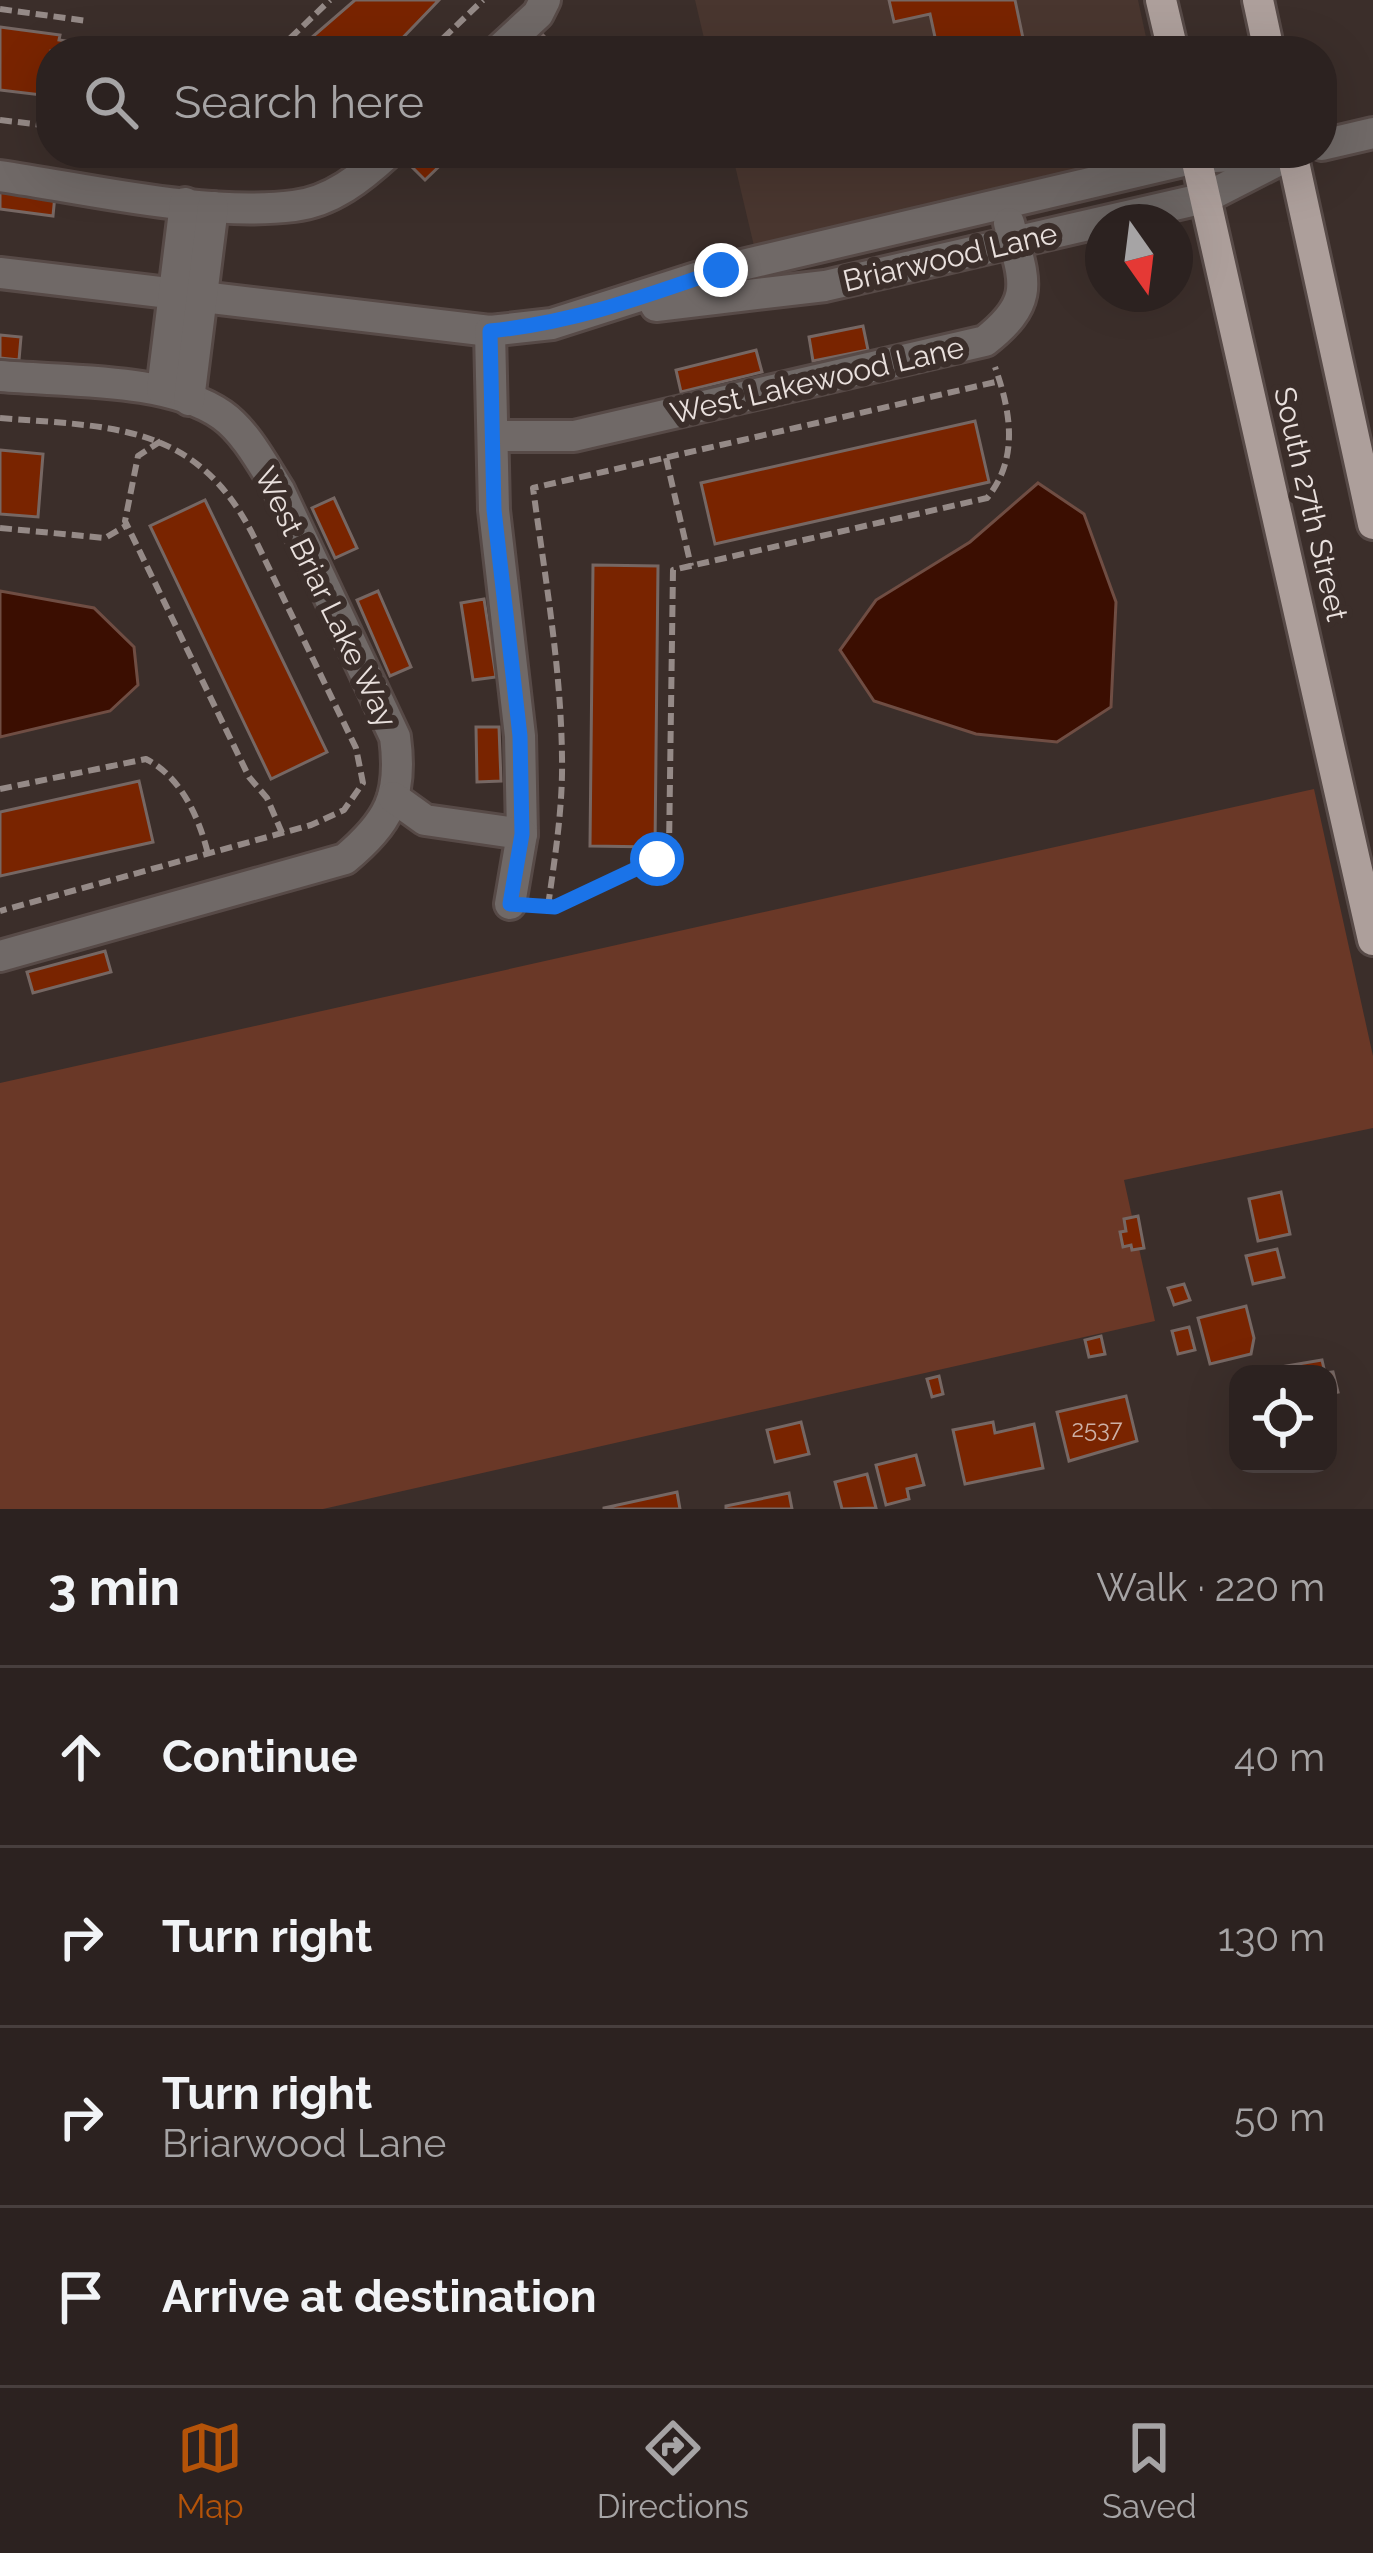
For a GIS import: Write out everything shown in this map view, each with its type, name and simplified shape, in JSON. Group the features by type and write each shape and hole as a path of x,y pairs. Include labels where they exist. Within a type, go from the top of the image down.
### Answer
{"main road":[{"path":"1161,0 1169,36"},
{"path":"1258,0 1266,36"},
{"name":"South 27th Street","path":"1199,168 1373,940"},
{"name":"South 27th Street","path":"1293,168 1373,524"}],"street":[{"path":"514,36 538,14 545,0"},
{"path":"1337,141 1373,133"},
{"path":"0,176 199,205 297,206 356,183 372,168"},
{"name":"Briarwood Lane","path":"0,273 490,331 552,324 721,270 1147,168"},
{"name":"Briarwood Lane","path":"596,313 825,286 1205,198 1262,168"},
{"name":"West Lakewood Lane","path":"495,436 574,436 986,341 1013,319 1024,285 1003,203"},
{"path":"175,395 199,205"},
{"path":"490,331 494,510 520,736 522,834 510,904"},
{"name":"West Briar Lake Way","path":"0,376 175,395 223,415 256,452 279,490 395,737 399,763 393,797"},
{"path":"0,956 345,859 379,831 393,797 425,820 522,834"}],"path":[{"path":"293,36 330,0"},
{"path":"446,36 483,0"},
{"path":"0,9 87,21"},
{"path":"0,120 36,124"},
{"path":"510,904 555,907 657,859 669,848 673,570 988,498 1010,454 1010,428 986,341"},
{"path":"548,906 560,823 562,758 551,621 533,488 1000,381"},
{"path":"0,418 125,429 161,441 202,465 237,503 356,748 363,783 356,797 328,819 0,911"},
{"path":"161,441 138,455 127,525 249,777 268,799 282,833"},
{"path":"666,458 691,566"},
{"path":"0,528 105,538 127,525"},
{"path":"0,789 146,759 160,766 178,786 200,822 208,854"}],"shaded area":[{"path":"695,0 1138,0 1146,36 703,36"},
{"path":"736,168 1084,168 754,246"},
{"path":"1038,483 1084,514 1116,602 1111,707 1057,742 976,734 874,701 840,650 876,600 970,542"},
{"path":"0,591 94,608 134,647 138,685 110,711 0,737"},
{"path":"1314,789 1373,1056 1373,1128 1124,1180 1155,1321 323,1509 0,1509 0,1083"}],"building":[{"path":"355,0 439,0 404,36 313,36"},
{"path":"889,0 1015,0 1023,36 935,36 930,14 894,22"},
{"path":"0,27 60,35 36,36 36,94 0,90"},
{"path":"413,168 437,168 425,180"},
{"path":"0,188 55,195 53,216 0,209"},
{"path":"863,326 868,350 813,361 809,337"},
{"path":"0,335 21,337 19,360 0,358"},
{"path":"756,350 762,372 681,392 676,370"},
{"path":"975,421 989,482 715,544 701,483"},
{"path":"0,450 43,454 38,517 0,514"},
{"path":"334,498 357,548 335,558 312,508"},
{"path":"205,500 327,752 271,779 150,526"},
{"path":"593,565 658,566 655,847 590,846"},
{"path":"378,591 411,667 390,676 357,600"},
{"path":"484,599 496,677 473,680 461,603"},
{"path":"476,727 499,727 501,781 477,782"},
{"path":"139,781 153,842 0,876 0,812"},
{"path":"105,951 111,972 33,993 27,972"},
{"path":"1281,1192 1290,1234 1258,1241 1249,1199"},
{"path":"1138,1216 1144,1248 1132,1250 1131,1245 1123,1247 1120,1232 1126,1231 1124,1219"},
{"path":"1277,1249 1284,1277 1253,1284 1246,1256"},
{"path":"1184,1284 1190,1300 1174,1305 1168,1288"},
{"path":"1246,1306 1254,1338 1251,1354 1210,1364 1198,1318"},
{"path":"1189,1327 1195,1350 1178,1354 1172,1331"},
{"path":"1101,1336 1105,1354 1089,1357 1085,1340"},
{"path":"939,1376 943,1394 932,1397 927,1379"},
{"path":"1126,1396 1137,1441 1069,1461 1057,1412"},
{"path":"801,1422 809,1454 775,1462 767,1430"},
{"path":"993,1422 995,1433 1034,1424 1043,1468 965,1484 953,1430"},
{"path":"916,1455 924,1485 907,1489 909,1499 886,1505 876,1465"},
{"path":"867,1474 876,1508 842,1509 835,1482"},
{"path":"677,1492 680,1509 604,1509 604,1508"},
{"path":"789,1493 792,1509 726,1509 726,1506"}],"route":[{"path":"657,859 555,907 510,904 522,834 520,736 494,510 490,331 596,313 721,270"}]}
